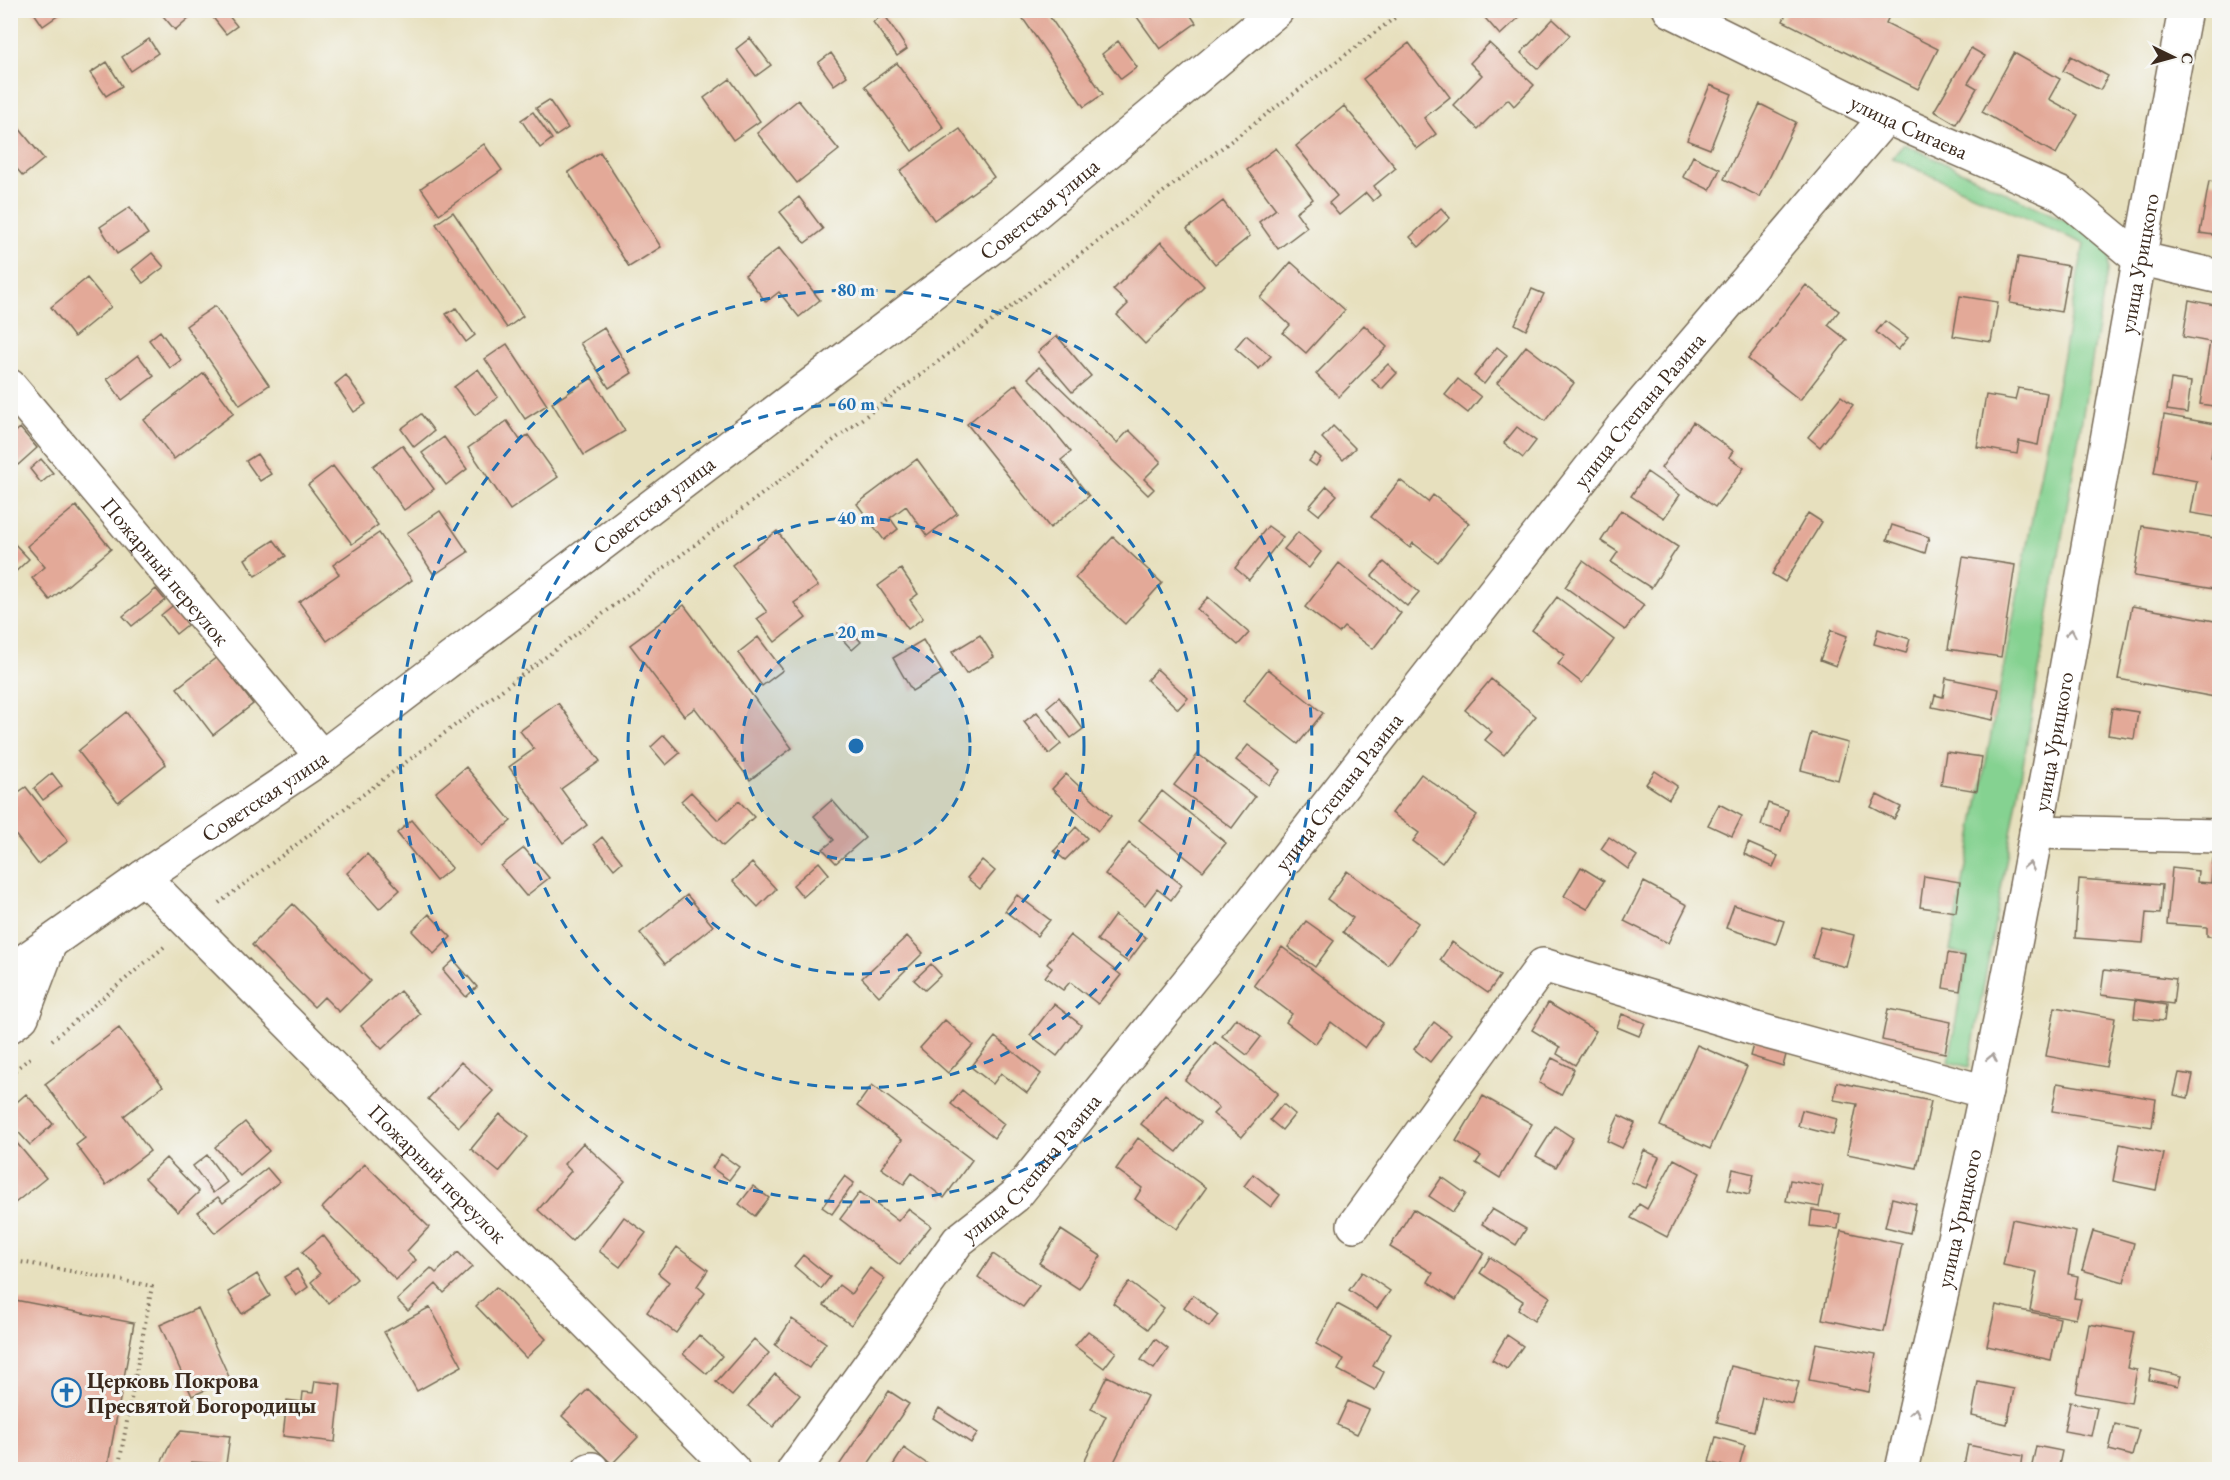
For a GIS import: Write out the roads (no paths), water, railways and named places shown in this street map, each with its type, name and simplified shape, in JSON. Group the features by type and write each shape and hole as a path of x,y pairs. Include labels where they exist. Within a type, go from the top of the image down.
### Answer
{"street":[{"name":"Советская улица","path":"10,971 143,877 322,757 1021,225 1277,10"},
{"name":"улица Сигаева","path":"1670,10 1886,117 2061,195 2138,258"},
{"name":"улица Урицкого","path":"1902,1470 1986,1092 2036,832 2138,258 2185,10"},
{"name":"улица Степана Разина","path":"794,1470 958,1241 1015,1196 1227,934 1624,425 1886,117"},
{"path":"2138,258 2220,277"},
{"name":"Пожарный переулок","path":"10,386 322,757"},
{"path":"2036,832 2220,836"},
{"name":"Пожарный переулок","path":"143,877 733,1470"},
{"path":"10,1026 22,1017 50,943"},
{"path":"1354,1225 1543,965 1756,1029 1986,1092"}],"place":[{"name":"Церковь Покрова Пресвятой Богородицы","path":"66,1393"}]}
